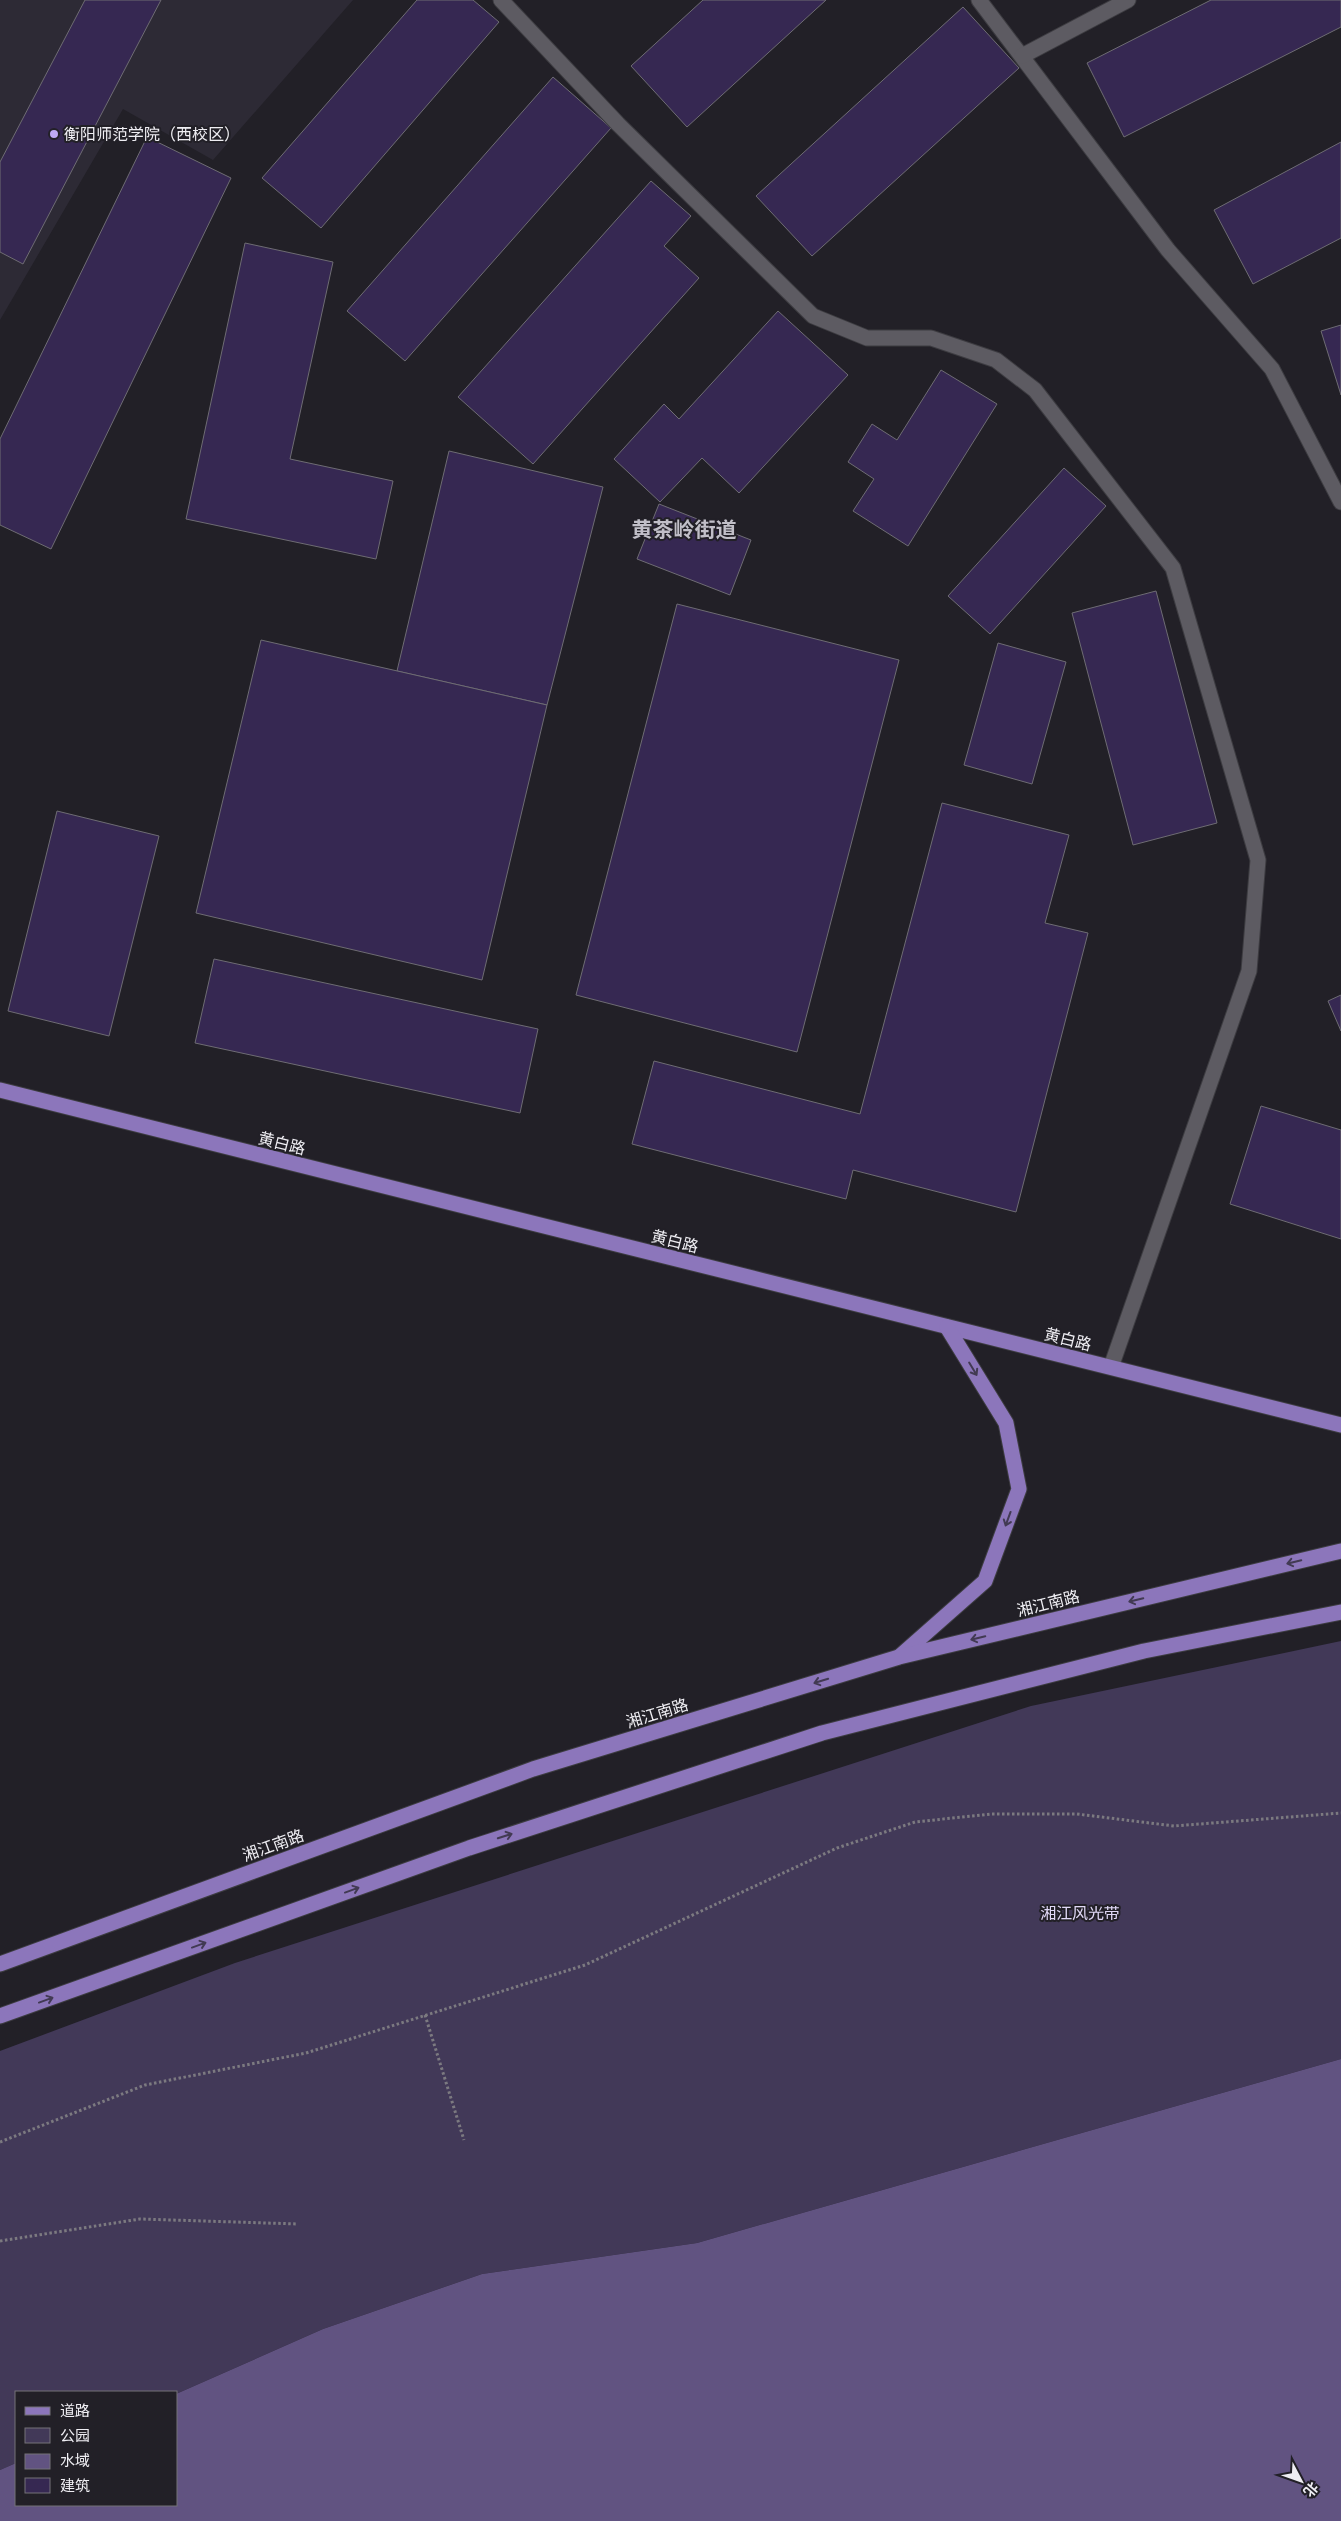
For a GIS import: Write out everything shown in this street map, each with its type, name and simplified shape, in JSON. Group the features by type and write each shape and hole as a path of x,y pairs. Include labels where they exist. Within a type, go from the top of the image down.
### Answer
{"main road":[{"name":"黄白路","path":"0,1090 1341,1425"},
{"path":"899,1657 985,1581 1019,1489 1006,1423 947,1327"},
{"name":"湘江南路","path":"0,1964 533,1769 899,1657 1341,1551"},
{"path":"0,2016 469,1848 822,1733 1144,1651 1341,1612"}],"lane":[{"path":"501,0 618,124 812,316 867,338 930,338 996,360 1035,390 1173,568 1258,860 1249,971 1111,1367"},
{"path":"979,0 1168,250 1272,369 1341,502"},
{"path":"1022,56 1128,0"}],"path":[{"path":"0,2142 145,2085 306,2053 585,1965 837,1848 915,1822 991,1814 1077,1814 1174,1826 1341,1813"},
{"path":"425,2016 464,2140"},
{"path":"0,2241 140,2219 298,2224"}],"shaded area":[{"name":"衡阳师范学院（西校区）","path":"0,0 353,0 213,160 123,109 0,320"}],"green space":[{"name":"湘江风光带","path":"1341,1641 1341,2059 697,2243 482,2274 323,2329 178,2393 178,2391 15,2391 15,2463 0,2470 0,2051 235,1963 1031,1706"}],"water":[{"path":"1341,2059 1341,2521 0,2521 0,2470 15,2463 15,2506 178,2506 178,2393 323,2329 482,2274 697,2243"}],"building":[{"path":"85,0 161,0 23,264 0,252 0,162"},
{"path":"417,0 473,0 499,22 321,228 262,178"},
{"path":"703,0 826,0 687,127 631,66"},
{"path":"1211,0 1341,0 1341,27 1124,137 1087,63"},
{"path":"963,7 1019,68 812,256 756,196"},
{"path":"553,77 611,128 405,361 347,311"},
{"path":"147,137 231,178 51,549 0,525 0,439"},
{"path":"1341,142 1341,238 1253,284 1214,210"},
{"path":"651,181 691,216 664,246 699,278 533,464 458,397"},
{"path":"245,243 333,262 290,459 393,481 376,559 186,519"},
{"path":"778,311 848,375 739,493 702,458 660,502 614,459 664,404 679,419"},
{"path":"1341,325 1341,395 1321,331"},
{"path":"941,370 997,404 908,546 853,511 874,479 848,462 872,424 897,440"},
{"path":"449,451 603,487 547,705 397,671"},
{"path":"1064,468 1106,506 990,634 948,596"},
{"path":"659,504 751,540 730,595 637,559"},
{"path":"1156,591 1217,823 1133,845 1072,613"},
{"path":"677,604 899,660 797,1052 576,995"},
{"path":"261,640 547,705 482,980 196,913"},
{"path":"998,643 1066,662 1032,784 964,765"},
{"path":"942,803 1069,835 1045,923 1088,933 1016,1212 853,1170 846,1199 632,1144 654,1061 860,1114"},
{"path":"57,811 159,836 109,1036 8,1011"},
{"path":"214,959 538,1029 520,1113 195,1043"},
{"path":"1341,995 1341,1031 1328,1001"},
{"path":"1261,1106 1341,1130 1341,1239 1230,1204"}],"place":[{"name":"衡阳师范学院（西校区）","path":"54,134"}],"district":[{"name":"黄茶岭街道","path":"684,530"}]}
